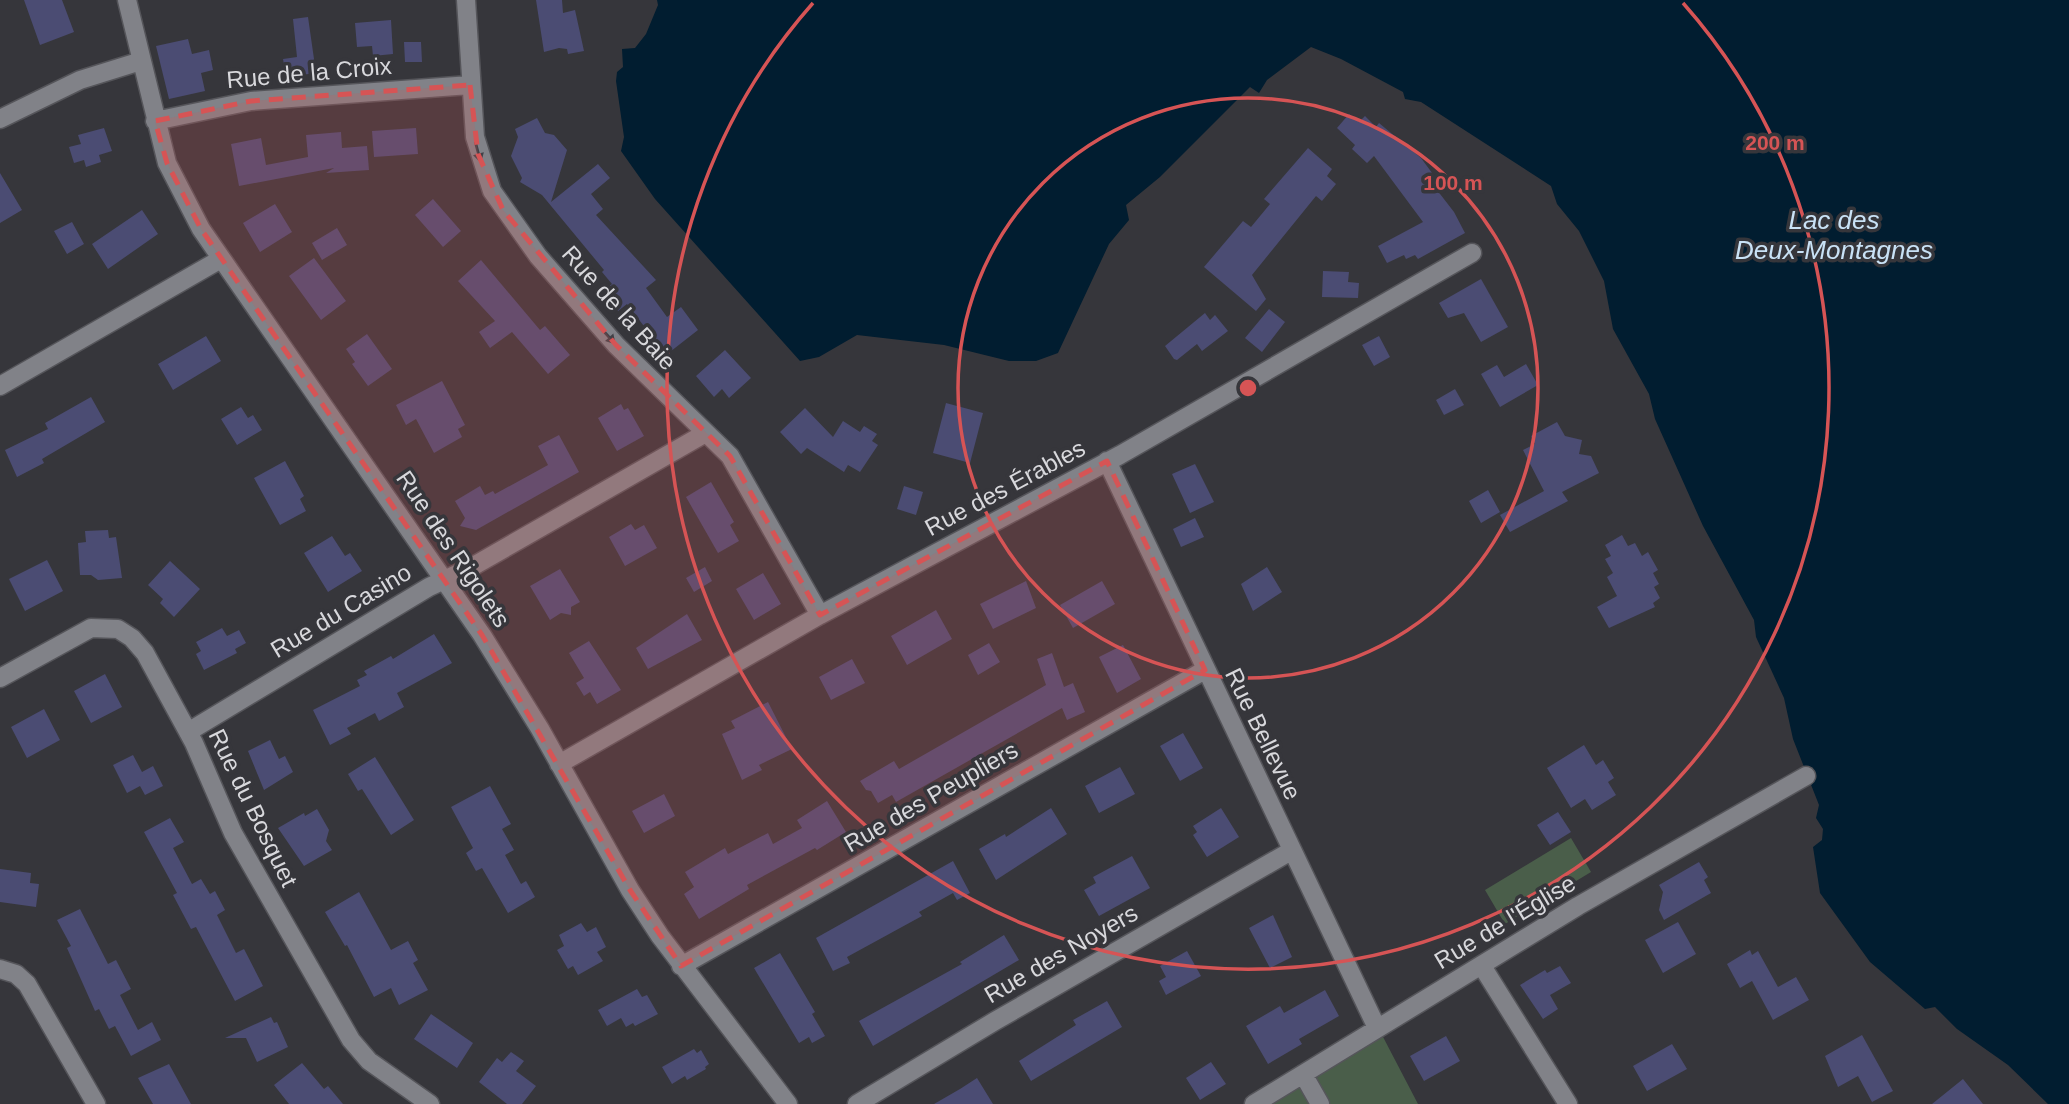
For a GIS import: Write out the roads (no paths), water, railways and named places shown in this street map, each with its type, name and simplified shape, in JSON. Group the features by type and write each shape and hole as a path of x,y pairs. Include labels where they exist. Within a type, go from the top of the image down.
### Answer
{"street":[{"name":"Rue des Rigolets","path":"127,0 155,121 173,176 221,260 446,579 559,764 630,890 681,966 788,1104"},
{"name":"Rue de la Baie","path":"466,0 470,85 478,154 503,210 538,256 616,345 736,464 820,615"},
{"path":"0,119 80,80 141,61"},
{"name":"Rue de la Croix","path":"155,121 251,100 470,85"},
{"name":"Rue des Érables","path":"559,764 820,615 1107,461 1472,253"},
{"path":"0,386 221,260"},
{"name":"Rue du Casino","path":"188,732 446,579 704,434"},
{"name":"Rue Bellevue","path":"1107,461 1377,1028"},
{"name":"Rue du Bosquet","path":"0,678 81,632 100,628 118,629 132,638 145,653 188,732 233,833 351,1040 369,1061 430,1104"},
{"name":"Rue des Peupliers","path":"681,966 1205,670"},
{"name":"Rue de l'Église","path":"1254,1104 1572,910 1784,786 1806,776"},
{"name":"Rue des Noyers","path":"857,1104 1006,1014 1291,851"},
{"path":"1482,966 1568,1104"},
{"path":"0,969 16,974 27,984 96,1104"},
{"path":"1303,1074 1320,1104"}],"water":[{"name":"Lac des Deux-Montagnes","path":"657,0 2069,0 2069,1104 2048,1104 2008,1065 1957,1029 1935,1007 1925,1009 1870,962 1820,893 1813,847 1822,840 1823,829 1816,818 1819,805 1793,739 1784,698 1756,637 1754,620 1703,526 1655,419 1649,394 1613,329 1604,281 1579,231 1557,204 1551,186 1421,102 1405,99 1403,92 1341,59 1311,47 1267,80 1259,93 1250,87 1160,177 1126,205 1129,220 1109,244 1058,353 1036,361 1009,361 944,345 857,335 819,357 800,361 655,199 621,151 624,137 616,81 617,72 623,67 622,49 635,48 646,34 658,5"}]}
